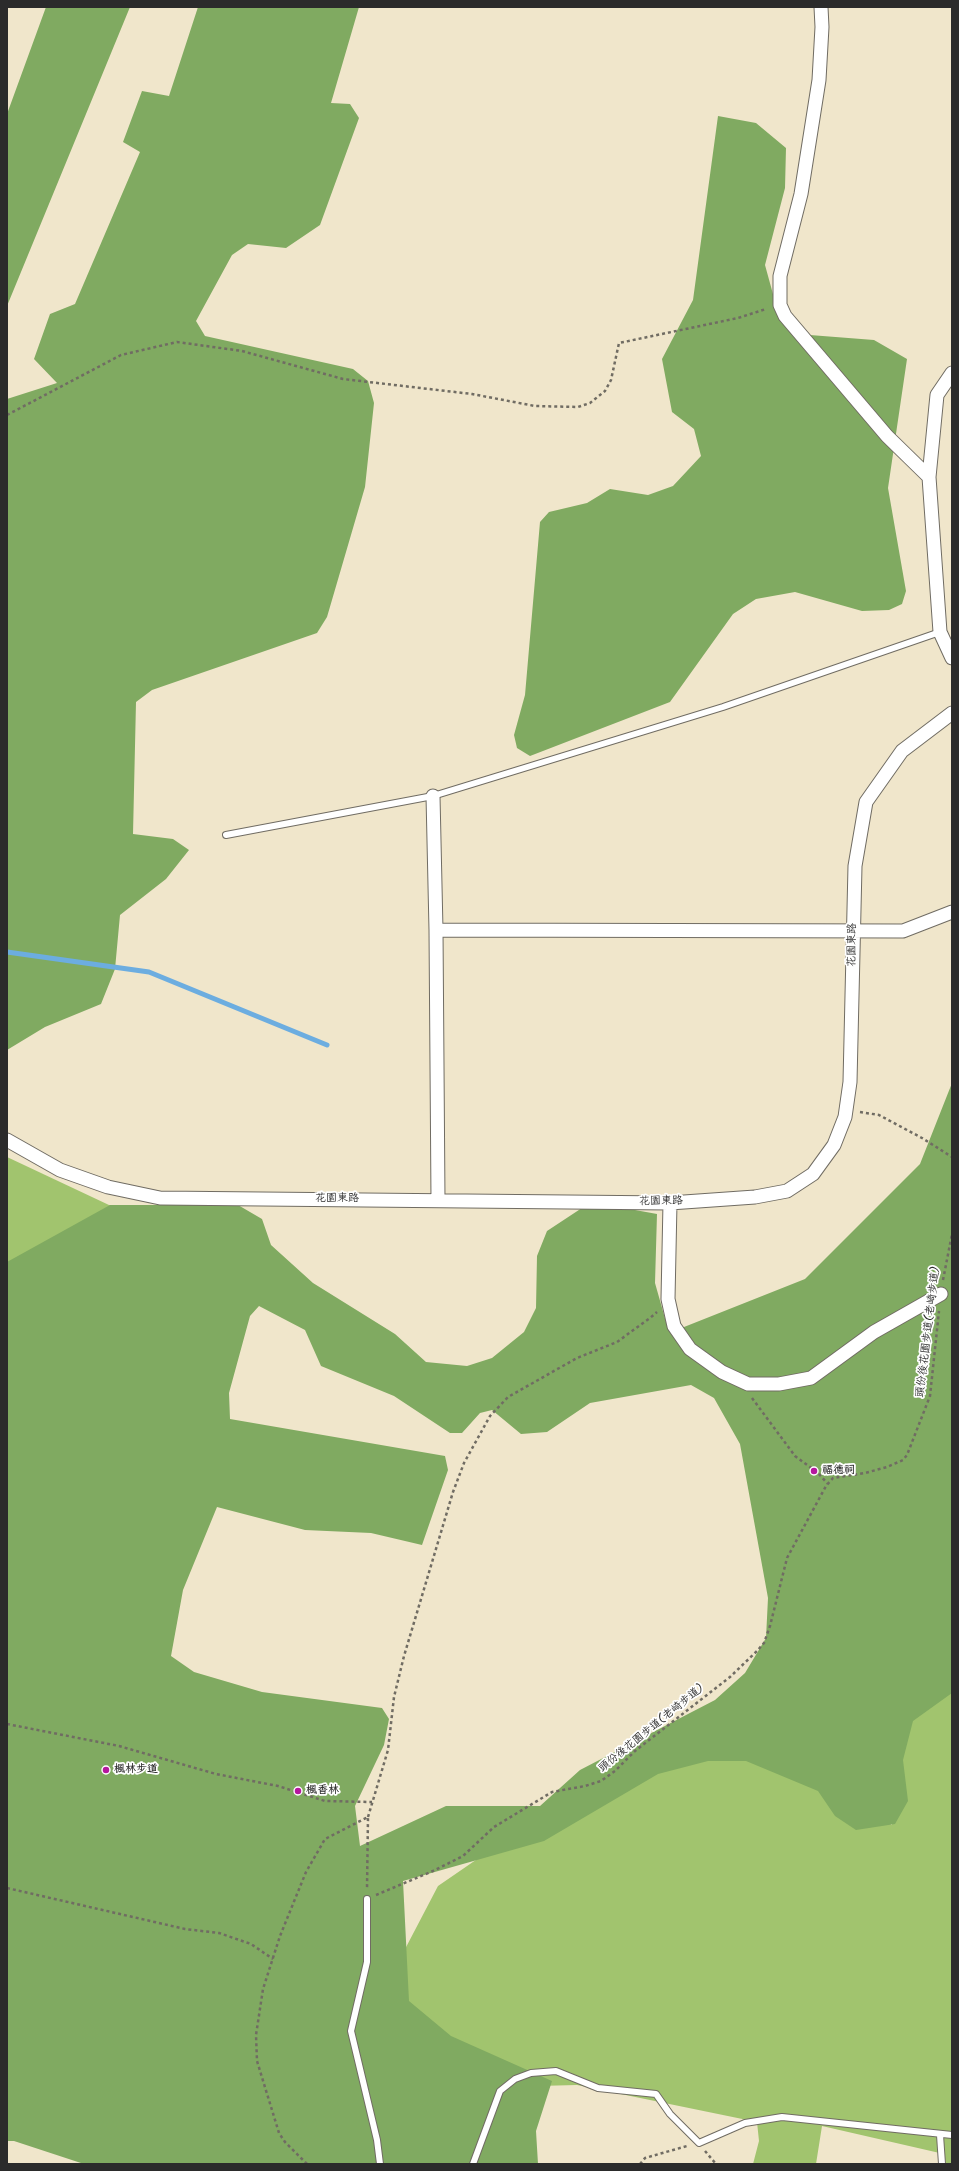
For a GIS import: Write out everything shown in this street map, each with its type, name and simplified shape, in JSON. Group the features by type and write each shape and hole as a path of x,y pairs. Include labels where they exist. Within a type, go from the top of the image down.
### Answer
{"street":[{"path":"821,7 822,27 819,80 801,194 780,276 780,305 785,316 887,436 929,477"},
{"path":"952,373 936,395 929,477 940,632 952,658"},
{"name":"花園東路","path":"7,1140 60,1170 108,1187 160,1198 670,1203 755,1197 787,1191 813,1174 834,1145 846,1109 850,1082 855,866 866,802 902,751 952,712"},
{"path":"433,796 436,930 438,1200"},
{"path":"436,930 903,931 952,912"},
{"path":"670,1203 668,1300 674,1326 690,1349 722,1372 748,1384 779,1384 811,1378 874,1332 941,1294"}],"lane":[{"path":"226,835 433,796 723,707 940,632"},
{"path":"367,1898 367,1962 351,2031 377,2140 380,2164"},
{"path":"473,2164 500,2091 515,2079 531,2073 556,2071 598,2088 656,2094 670,2114 699,2143 745,2123 782,2117 940,2135 952,2135"},
{"path":"940,2135 942,2164"}],"path":[{"path":"7,415 121,355 177,342 242,351 343,378 472,394 535,406 578,407 590,403 605,391 611,380 619,343 738,318 780,305"},
{"path":"846,1109 879,1115 922,1138 952,1157"},
{"name":"頭份後花園步道(老崎步道)","path":"367,1898 433,1871 463,1856 494,1827 552,1792 585,1786 601,1781 615,1771 635,1751 730,1677 764,1643 770,1626 787,1558 800,1530 828,1484 833,1478 865,1473 888,1467 903,1460 907,1455 930,1396 932,1366 941,1294 952,1234"},
{"path":"367,1898 368,1817 388,1750 394,1696 404,1656 453,1492 464,1463 490,1416 508,1397 577,1358 617,1342 650,1318 668,1300"},
{"path":"748,1384 751,1396 782,1440 795,1456 818,1473 828,1484"},
{"path":"7,1724 119,1746 216,1774 278,1786 325,1801 372,1802"},
{"path":"307,2164 285,2142 279,2133 257,2061 256,2035 263,1989 280,1936 306,1872 325,1839 368,1817"},
{"path":"7,1888 185,1929 219,1933 251,1944 273,1959"},
{"path":"640,2164 645,2158 699,2143 716,2164"}],"green space":[{"path":"46,7 130,7 7,306 7,114"},
{"path":"198,7 359,7 331,103 350,104 359,118 320,225 286,248 248,244 232,255 196,321 205,336 353,369 368,381 374,403 365,487 327,617 317,633 152,690 136,702 133,834 173,839 189,850 166,879 120,915 115,969 101,1004 45,1027 7,1050 7,399 57,383 34,359 50,314 75,304 140,152 123,142 142,91 169,96"},
{"path":"718,116 756,123 786,148 785,188 765,265 779,316 797,334 874,340 907,359 888,488 906,591 902,604 889,610 862,611 795,592 756,599 733,614 670,702 530,756 517,748 514,735 525,695 540,522 549,512 587,503 610,489 648,495 673,486 701,456 694,429 672,412 662,359 693,300"},
{"path":"952,1083 952,1693 913,1721 903,1760 908,1801 895,1824 856,1830 835,1816 818,1791 746,1761 708,1761 658,1774 544,1841 403,1881 409,2001 451,2036 552,2081 536,2131 538,2164 84,2164 14,2141 7,2141 7,1262 110,1205 238,1205 262,1219 271,1245 313,1283 395,1334 426,1362 467,1366 492,1358 524,1332 536,1308 537,1256 547,1231 591,1202 657,1214 655,1283 666,1322 679,1329 805,1279 920,1164","holes":["259,1306 305,1330 321,1366 394,1396 450,1433 462,1433 480,1413 492,1410 521,1434 547,1432 590,1403 691,1385 714,1398 740,1444 768,1598 766,1638 745,1673 715,1700 580,1770 540,1806 446,1806 360,1846 355,1806 384,1745 389,1719 382,1708 262,1692 194,1672 171,1656 183,1590 217,1507 305,1530 371,1533 422,1545 448,1470 445,1456 230,1419 229,1393 250,1316"]},
{"path":"7,1157 109,1205 186,1214 7,1289"},
{"path":"952,1647 952,2164 946,2164 944,2154 822,2126 816,2164 753,2164 759,2141 757,2122 577,2085 498,2087 388,2021 392,1974 438,1886 537,1818 792,1717 858,1806 892,1825 890,1769 894,1716"}],"waterway":[{"path":"7,952 149,972 327,1045"}],"place":[{"name":"福德祠","path":"814,1471"},
{"name":"楓林步道","path":"106,1770"},
{"name":"楓香林","path":"298,1791"}]}
